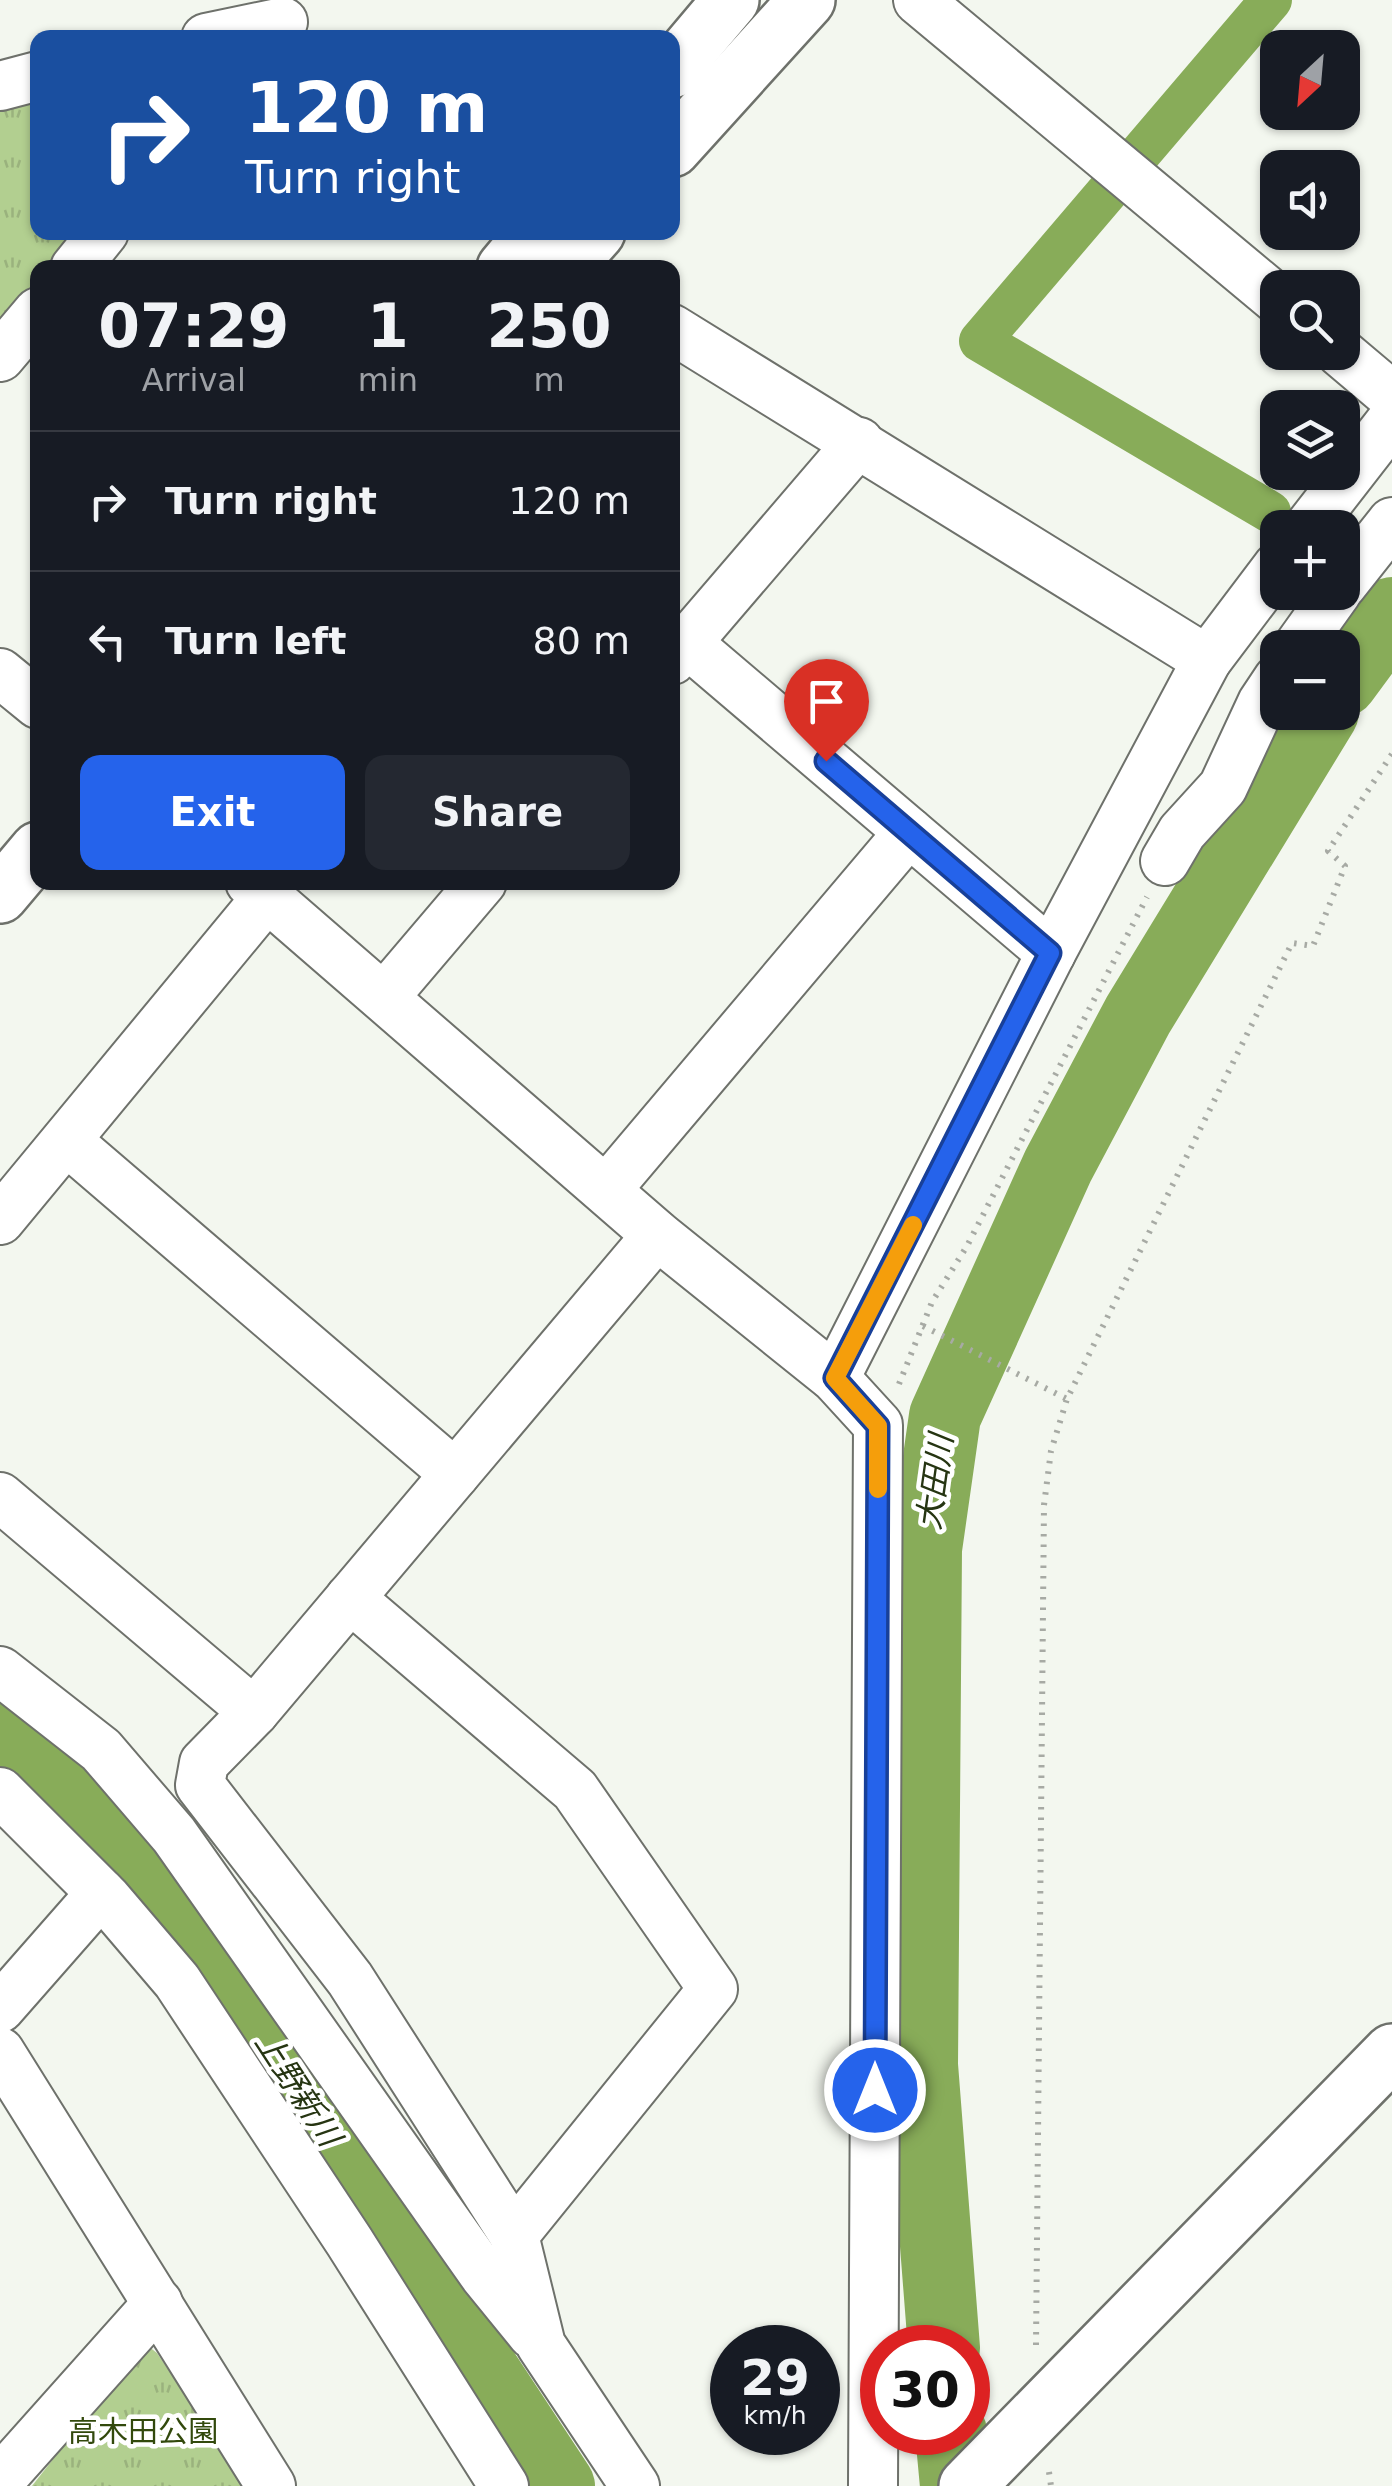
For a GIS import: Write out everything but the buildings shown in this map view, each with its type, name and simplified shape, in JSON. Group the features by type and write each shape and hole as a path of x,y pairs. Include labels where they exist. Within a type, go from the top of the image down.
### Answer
{"street":[{"path":"680,61 731,0"},
{"path":"680,140 808,0"},
{"path":"918,0 1260,285"},
{"path":"0,86 30,78"},
{"path":"81,260 98,240"},
{"path":"0,357 30,321"},
{"path":"680,334 1207,660"},
{"path":"1360,369 1392,396"},
{"path":"1322,510 1392,420"},
{"path":"858,442 680,652 910,832 1050,953"},
{"path":"1360,563 1392,522"},
{"path":"835,1378 1050,953 1207,660 1260,590"},
{"path":"0,673 30,697"},
{"path":"1165,861 1182,832 1223,787 1260,706"},
{"path":"607,1189 910,832"},
{"path":"0,894 30,859"},
{"path":"0,1220 68,1142 258,890 657,1235 835,1378 878,1426 873,2486"},
{"path":"385,996 475,890"},
{"path":"68,1142 455,1474"},
{"path":"541,2345 514,2235 350,1979 200,1785 204,1763 254,1712 657,1235"},
{"path":"0,1496 254,1712"},
{"path":"350,1598 575,1790 713,1989 514,2235"},
{"path":"0,1670 101,1750 174,1834 484,2274 541,2345 635,2486"},
{"path":"0,1792 102,1893 177,1982 504,2486"},
{"path":"0,2008 102,1893"},
{"path":"0,2052 271,2486"},
{"path":"967,2486 1392,2052"},
{"path":"0,2480 158,2303"}],"path":[{"path":"1051,2486 1026,2425 1035,2326 1044,1504 1052,1452 1068,1399 1292,943 1313,946 1345,866 1328,851 1392,754"},
{"path":"878,1426 896,1394 923,1326 1165,861"},
{"path":"923,1326 1068,1399"}],"green space":[{"path":"30,101 30,240 78,240 60,260 30,260 30,297 0,333 0,108"},
{"name":"高木田公園","path":"144,2343 157,2353 247,2486 32,2486"}],"waterway":[{"path":"1267,510 980,341 1271,0"},
{"name":"大田川","path":"1360,657 1392,613"},
{"name":"大田川","path":"942,2325 922,2065 926,1549 945,1416 1058,1166 1138,1015 1312,730"},
{"name":"上野新川","path":"0,1722 162,1883 559,2486"},
{"name":"大田川","path":"953,2455 956,2486"}],"slow traffic":[{"path":"878,1489 878,1426 835,1378 913,1225"}],"route":[{"path":"826,761 1050,953 835,1378 878,1426 875,2090"}]}
